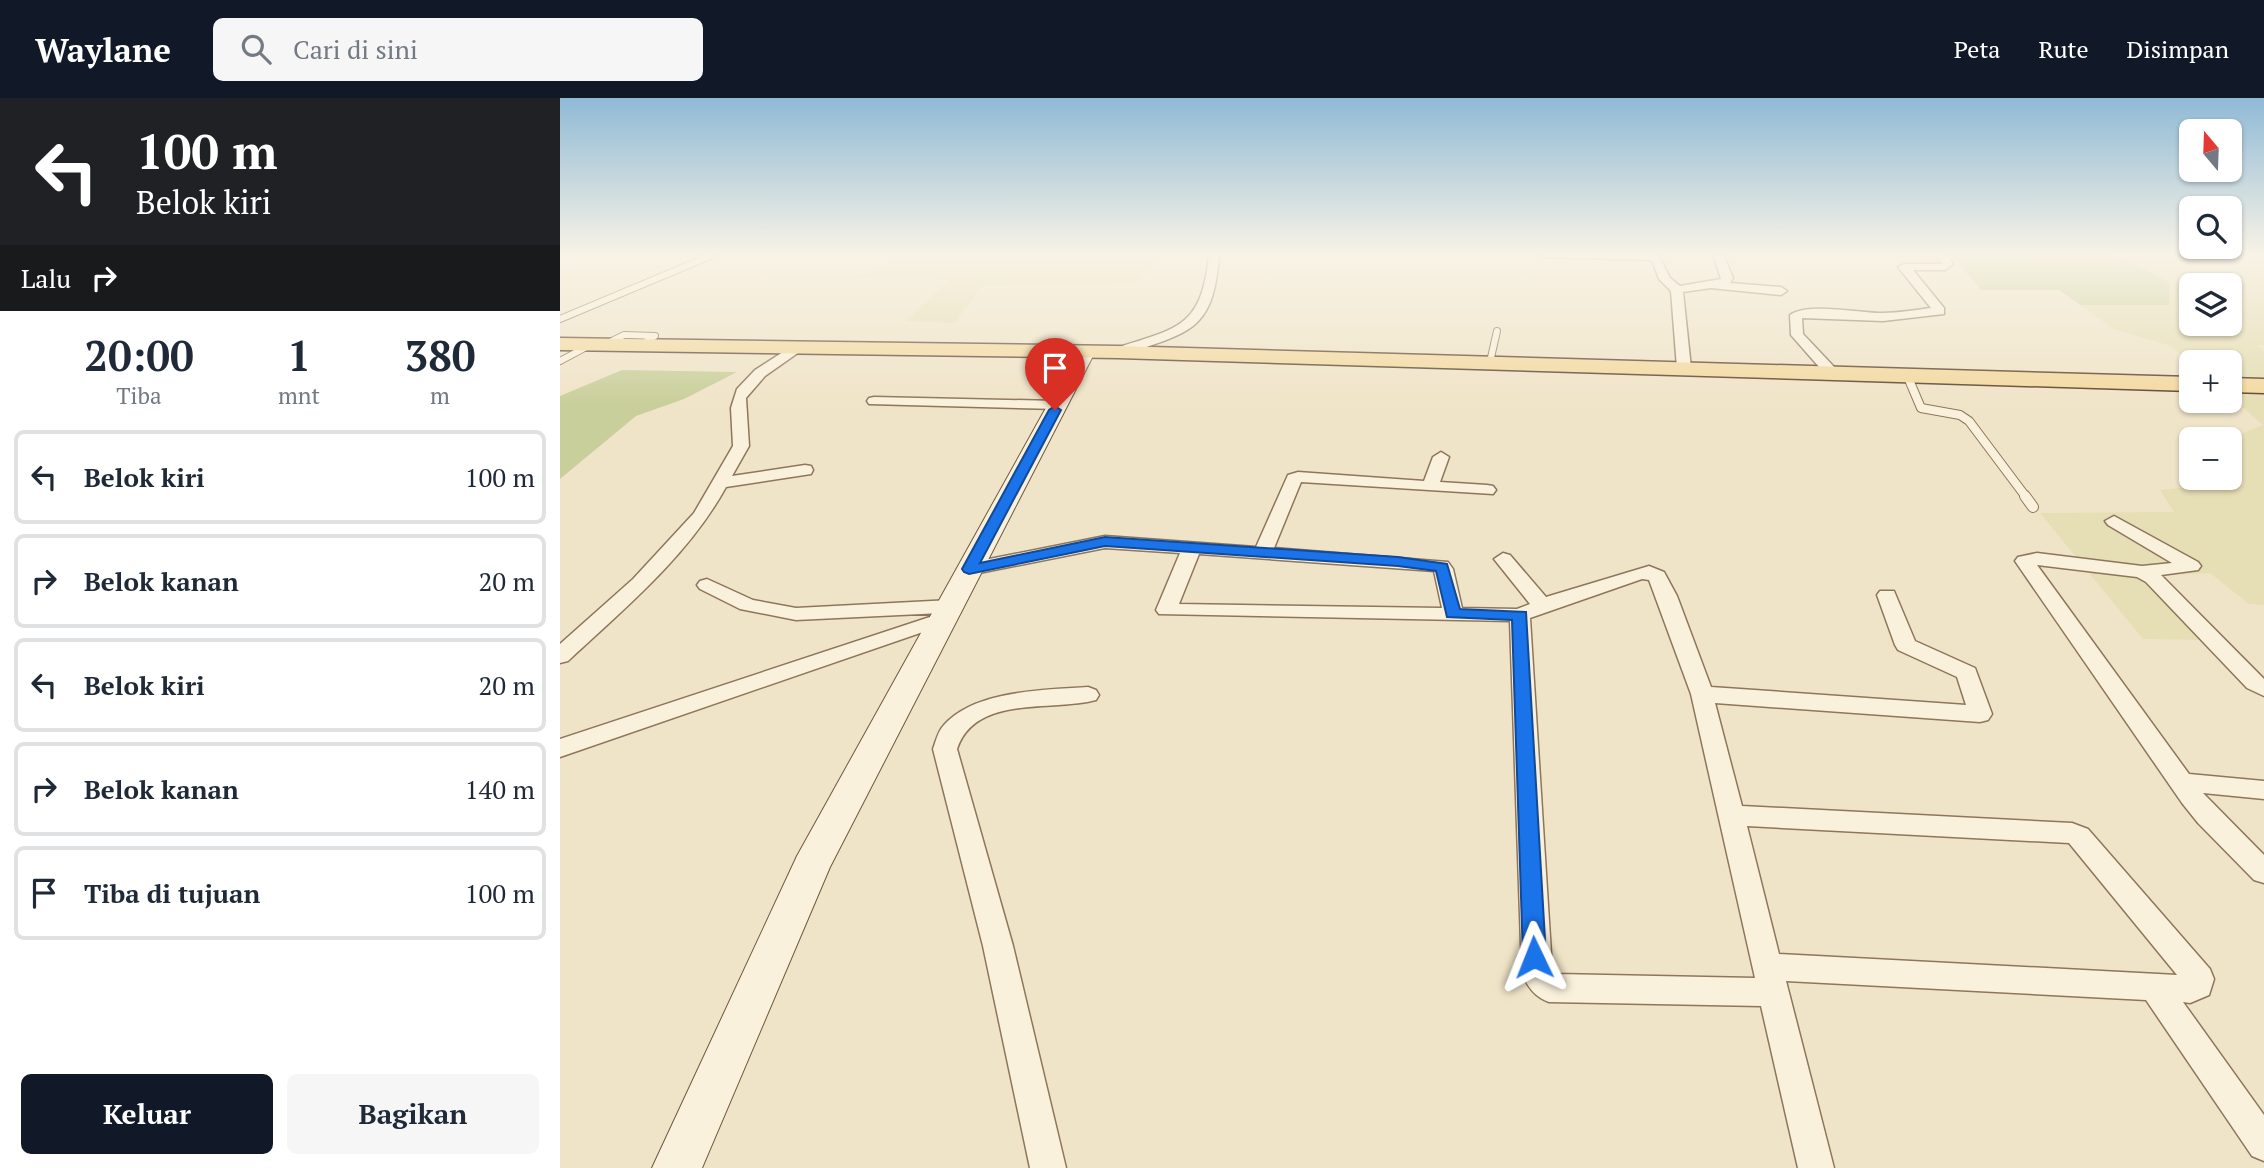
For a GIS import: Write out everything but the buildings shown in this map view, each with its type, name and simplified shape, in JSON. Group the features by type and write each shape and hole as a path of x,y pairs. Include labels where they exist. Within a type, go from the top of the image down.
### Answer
{"main road":[{"path":"560,344 1104,352 2179,384"},
{"path":"2242,385 2264,386"}],"street":[{"path":"677,1168 811,867 1058,405 1104,352 1172,335 1190,325 1206,304"},
{"path":"1678,304 1684,368"},
{"path":"1832,373 1797,335 1796,315 1812,313 1883,317 1940,311 1934,304"},
{"path":"560,656 640,583 701,516 723,482 741,446 743,433 738,408 742,390 797,347"},
{"path":"874,401 1058,405"},
{"path":"1430,486 1441,457"},
{"path":"723,482 805,470"},
{"path":"1263,551 1294,479 1298,477 1487,490"},
{"path":"2114,521 2190,566 2142,572 2037,559 2025,561 2025,565 2180,782 2207,816 2264,872"},
{"path":"969,569 1105,541 1441,566 1453,614"},
{"path":"1192,547 1166,610 1453,614 1532,610 1640,573 1653,574 1667,596 1702,694 1816,1168"},
{"path":"1503,559 1532,610 1534,965 1542,982 1549,988 1770,980 2189,989 2198,985 2199,979 2079,836 2072,833 1730,815"},
{"path":"2142,572 2153,578 2255,683 2264,689"},
{"path":"707,585 747,605 796,614 948,612"},
{"path":"1702,694 1980,714 1967,673 1906,645 1887,595"},
{"path":"560,748 948,612"},
{"path":"1048,1168 998,946 945,749 946,736 955,724 1000,705 1088,695"},
{"path":"2180,782 2264,790"},
{"path":"2154,987 2264,1144"}],"lane":[{"path":"560,319 596,304"},
{"path":"1490,362 1497,331"},
{"path":"560,361 597,345"},
{"path":"1907,375 1921,408 1960,415 1969,421 2033,507"}],"shaded area":[{"path":"924,304 969,304 954,323 906,321"},
{"path":"2179,304 2179,336 2242,336 2242,304 2264,304 2264,345 2257,345 2264,351 2264,605 2249,604 2210,573 2151,576 2203,640 2143,639 2040,513 2174,512 2160,490 2242,490 2242,434 2263,425 2242,407 2242,350 2179,350 2179,353 2171,346 2113,329 2080,305"}],"green space":[{"path":"2079,304 2169,304 2169,305"},
{"path":"622,370 737,372 684,399 636,416 560,479 560,396"}],"route":[{"path":"1055,410 969,569 1105,541 1425,564 1442,567 1453,614 1520,615 1534,957"}]}
